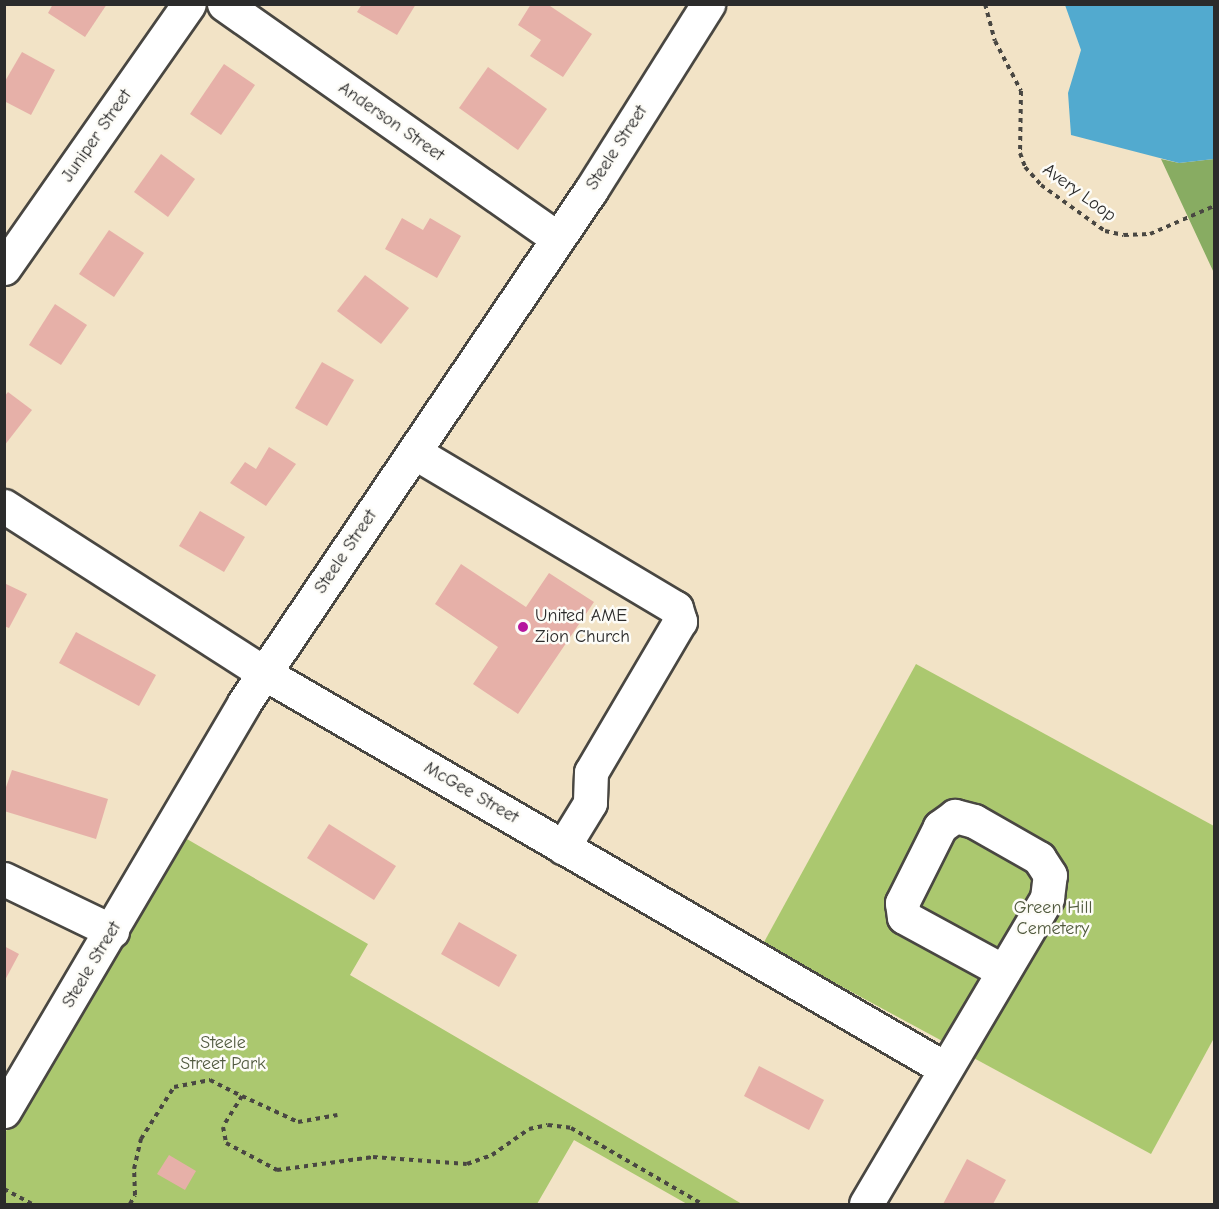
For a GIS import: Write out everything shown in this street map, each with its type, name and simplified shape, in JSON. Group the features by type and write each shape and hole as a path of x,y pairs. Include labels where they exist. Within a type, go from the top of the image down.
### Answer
{"street":[{"name":"Juniper Street","path":"4,268 189,4"},
{"name":"Anderson Street","path":"224,4 558,238"},
{"name":"Steele Street","path":"4,1111 264,674 558,238 708,4"},
{"path":"414,452 676,608 680,621 591,772 590,803 563,847"},
{"name":"McGee Street","path":"4,506 264,674 944,1068"},
{"path":"866,1204 944,1068 1003,971 1047,898 1050,875 1039,858 974,821 955,816 940,827 902,903 903,917 1003,971"},
{"path":"4,879 112,931"}],"path":[{"name":"Avery Loop","path":"985,4 995,40 1021,91 1020,153 1025,167 1041,185 1105,231 1124,235 1150,234 1215,206"},
{"path":"130,1204 135,1195 134,1168 141,1139 174,1087 210,1080 298,1122 337,1115"},
{"path":"242,1096 223,1126 226,1143 277,1170 373,1157 467,1164 492,1155 529,1129 548,1125 571,1128 702,1204"},
{"path":"4,1189 32,1204"}],"green space":[{"path":"1161,159 1179,163 1214,159 1214,273"},
{"name":"Green Hill Cemetery","path":"916,664 1214,826 1214,1038 1151,1154 763,944"},
{"name":"Steele Street Park","path":"180,835 368,944 350,975 742,1204 687,1204 574,1140 537,1204 5,1204 5,1133"}],"water":[{"path":"1065,5 1214,5 1214,159 1179,163 1071,135 1068,93 1081,50"}],"building":[{"path":"53,4 107,4 85,37 48,13"},
{"path":"362,4 416,4 397,35 357,12"},
{"path":"531,4 547,4 592,34 563,77 530,56 541,40 518,25"},
{"path":"22,52 55,70 31,115 4,101 4,83"},
{"path":"224,64 255,85 221,135 190,114"},
{"path":"488,67 547,109 518,150 459,108"},
{"path":"161,154 195,179 168,217 134,192"},
{"path":"402,218 423,230 430,218 461,236 437,278 385,249"},
{"path":"109,230 144,253 114,297 79,274"},
{"path":"365,275 409,308 381,344 337,311"},
{"path":"55,304 87,325 61,365 29,345"},
{"path":"322,362 354,380 327,426 295,408"},
{"path":"8,392 32,410 4,446 4,397"},
{"path":"269,447 296,464 266,506 230,483 245,462 256,469"},
{"path":"200,511 245,537 224,572 179,546"},
{"name":"United AME Zion Church","path":"461,564 526,607 549,573 594,602 518,714 473,684 498,647 435,604"},
{"path":"4,583 27,594 9,628 4,626"},
{"path":"76,632 156,675 139,706 59,663"},
{"path":"12,770 108,799 96,839 4,811 4,793"},
{"path":"329,824 396,866 374,900 307,858"},
{"path":"459,922 517,955 499,987 441,954"},
{"path":"4,946 19,954 4,982"},
{"path":"759,1066 824,1100 809,1130 744,1096"},
{"path":"169,1155 196,1171 185,1190 157,1174"},
{"path":"967,1159 1006,1180 993,1204 943,1204"}],"place":[{"name":"United AME Zion Church","path":"523,627"}]}
